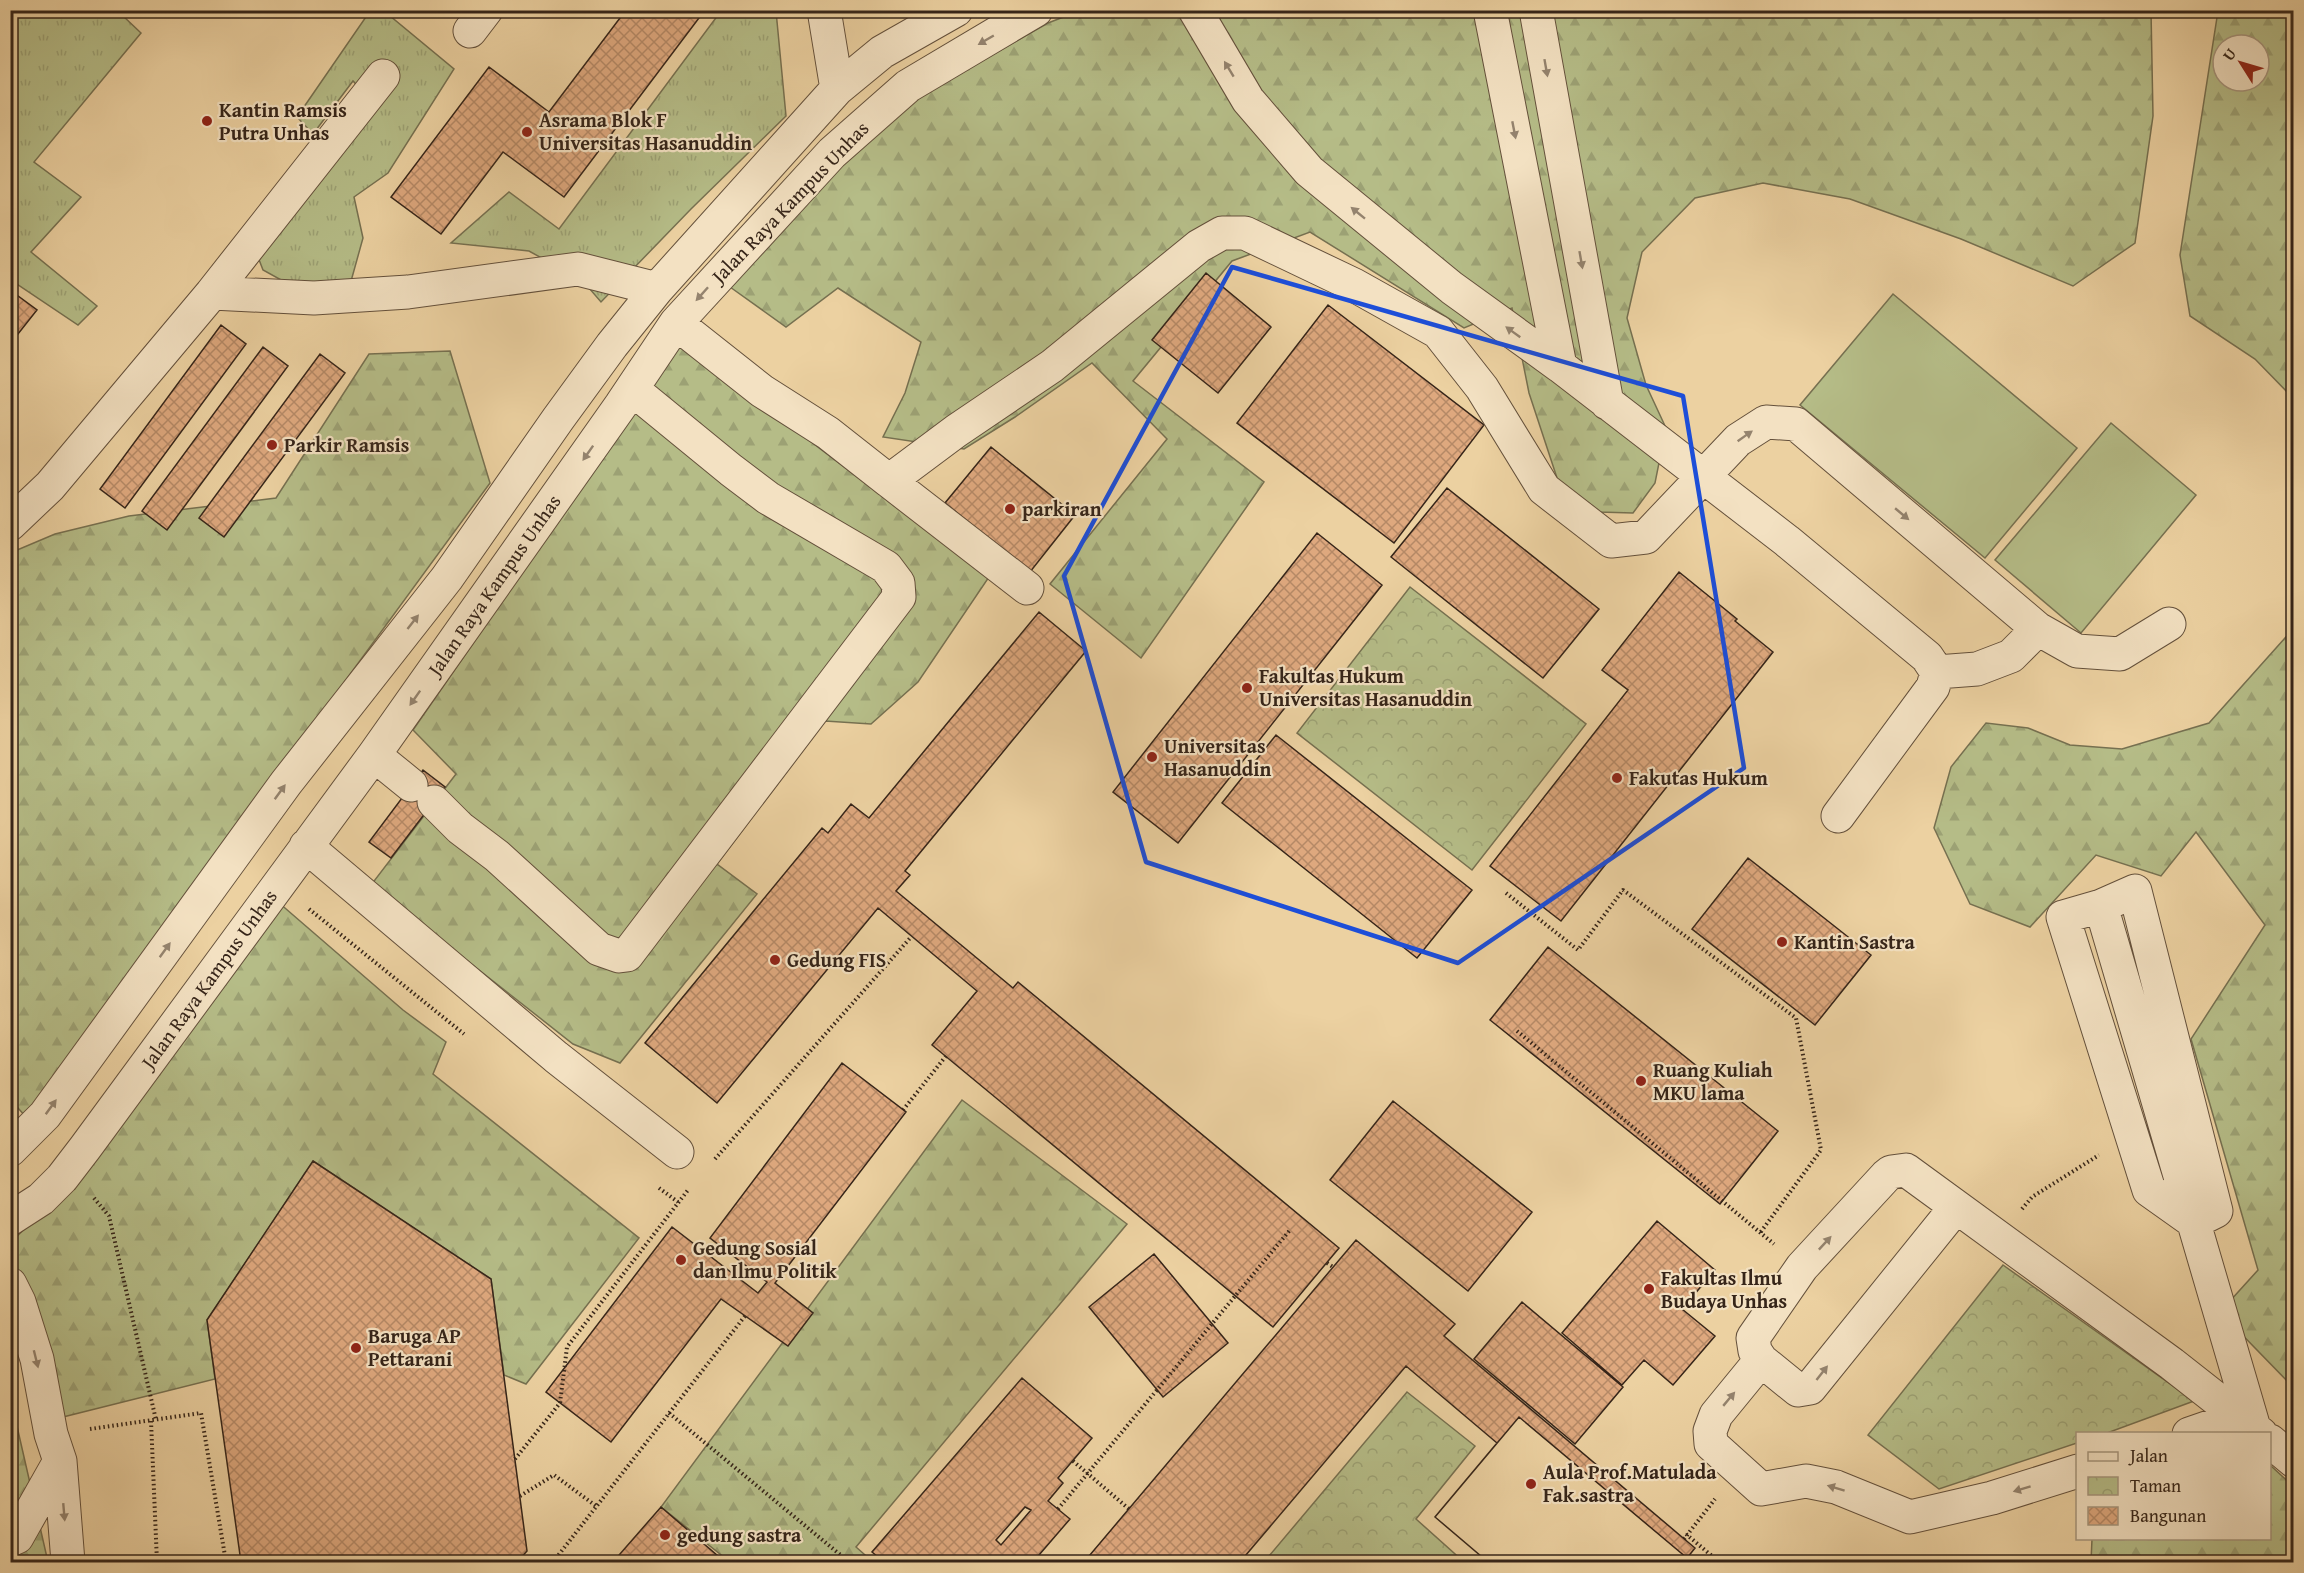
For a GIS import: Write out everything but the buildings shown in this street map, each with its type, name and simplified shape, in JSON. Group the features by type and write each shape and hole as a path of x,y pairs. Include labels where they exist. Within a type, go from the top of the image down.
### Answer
{"street":[{"path":"824,10 837,89"},
{"name":"Jalan Raya Kampus Unhas","path":"10,1150 45,1115 286,783 447,578 565,410 657,289 837,89 882,52 956,10"},
{"name":"Jalan Raya Kampus Unhas","path":"10,1219 41,1199 66,1172 374,755 676,323 832,153 908,86 1036,10"},
{"path":"1195,10 1248,100 1309,171 1452,288 1560,366 1787,541 1927,657 1937,672 1934,687 1838,816"},
{"path":"1490,10 1560,366"},
{"path":"1536,10 1607,403"},
{"path":"10,524 50,486 212,293 383,76"},
{"path":"743,192 772,218"},
{"path":"889,481 956,431 1052,366 1199,246 1222,233 1245,233 1324,270 1438,332 1482,388 1544,489 1611,541 1646,537 1738,441 1766,422 1796,424 2038,629 2077,651 2120,654 2169,624"},
{"path":"212,293 314,298 408,292 578,269 657,289"},
{"path":"676,323 762,392 828,433 1027,588"},
{"path":"374,755 422,793 460,828 497,856 599,949 619,957 627,955 899,597 898,584 886,567 768,498 730,470 632,388"},
{"path":"1937,672 1977,669 2010,656 2038,629"},
{"path":"306,846 556,1057 677,1152"},
{"path":"2194,1222 2149,1190 2063,917 2101,906 2257,1430"},
{"path":"1956,1207 1810,1388 1798,1390 1761,1360 1755,1351 1753,1338 1802,1267 1891,1172 1906,1170 1998,1236 2257,1430"},
{"path":"10,1284 19,1302 36,1359 55,1448 68,1563"},
{"path":"1761,1360 1716,1415 1710,1431 1711,1444 1761,1490 1806,1481 1836,1487 1910,1517 1992,1498 2076,1472"},
{"path":"2223,1432 2257,1430"},
{"path":"2271,1442 2294,1461"},
{"path":"10,1540 17,1536 55,1448"}],"path":[{"path":"1506,893 1578,950 1623,890 1796,1018 1821,1150 1760,1233"},
{"path":"709,1166 910,937"},
{"path":"1517,1031 1802,1267"},
{"path":"903,1110 945,1056"},
{"path":"1998,1236 2032,1197 2132,1135"},
{"path":"66,1172 85,1188 109,1216 154,1421 157,1563"},
{"path":"515,1459 560,1403 567,1347 694,1184"},
{"path":"1058,1509 1290,1230"},
{"path":"1327,1263 1333,1267"},
{"path":"552,1563 745,1316"},
{"path":"55,1448 154,1421 201,1413 226,1563"},
{"path":"669,1413 849,1563"},
{"path":"1073,1461 1129,1509"},
{"path":"1719,1563 1685,1536 1738,1471"},
{"path":"520,1496 554,1475 596,1506"}],"highlighted area":[{"path":"1232,267 1683,396 1744,768 1458,963 1146,862 1064,576"}],"green space":[{"path":"10,11 124,11 121,14 141,33 34,162 81,197 31,252 97,306 78,325 11,280"},
{"path":"370,11 384,11 454,69 388,173 354,197 363,238 348,292 301,291 263,270 253,244 372,102 353,81 313,134 297,117"},
{"path":"721,11 776,11 786,116 601,302 583,281 529,251 451,243 509,192 559,229"},
{"path":"1079,11 2151,11 2153,116 2135,243 2073,286 1961,239 1850,199 1763,183 1695,198 1642,252 1627,318 1646,385 1666,428 1655,483 1633,513 1598,512 1560,487 1529,393 1512,308 1464,328 1310,232 1232,261 1133,381 1264,482 1141,658 1050,584 1167,439 1092,363 1015,417 964,449 883,437 905,393 921,342 838,288 786,327 730,287 848,159 918,97 1048,23"},
{"path":"2218,11 2293,11 2293,398 2255,359 2190,316 2180,255 2211,56 2211,93 2271,93 2271,33 2215,33"},
{"path":"1893,294 2077,448 1985,558 1800,405"},
{"path":"681,343 989,577 918,682 871,724 825,721 717,864 757,894 620,1063 573,1044 371,885 456,774 413,730"},
{"path":"450,351 490,483 26,1117 10,1099 10,553 55,534 129,516 276,498 369,354"},
{"path":"2111,423 2196,495 2081,633 1995,560"},
{"path":"1410,587 1586,724 1472,870 1297,733"},
{"path":"2293,629 2293,1387 2220,1312 2258,1270 2191,1039 2265,925 2196,832 2161,876 2096,855 2030,927 1970,904 1934,828 1951,767 1986,723 2028,728 2070,745 2122,749 2209,723"},
{"path":"278,902 403,1010 446,1042 433,1074 639,1238 526,1384 504,1375 491,1279 313,1161 207,1320 215,1379 43,1422 30,1301 11,1264 11,1242 95,1161"},
{"path":"962,1100 1127,1224 856,1547 873,1562 730,1562 661,1507"},
{"path":"2003,1265 2194,1401 2110,1432 2076,1432 2076,1443 1939,1489 1868,1435"},
{"path":"1407,1392 1475,1446 1416,1519 1464,1562 1264,1562"},
{"path":"11,1400 48,1562 11,1562"},
{"path":"2271,1466 2293,1486 2293,1562 2091,1562 2092,1540 2271,1540"}],"place":[{"name":"Kantin Ramsis Putra Unhas","path":"207,121"},
{"name":"Asrama Blok F Universitas Hasanuddin","path":"527,132"},
{"name":"Parkir Ramsis","path":"272,445"},
{"name":"parkiran","path":"1010,509"},
{"name":"Fakultas Hukum Universitas Hasanuddin","path":"1247,688"},
{"name":"Universitas Hasanuddin","path":"1152,757"},
{"name":"Fakutas Hukum","path":"1617,778"},
{"name":"Kantin Sastra","path":"1782,942"},
{"name":"Gedung FIS","path":"775,960"},
{"name":"Ruang Kuliah MKU lama","path":"1641,1081"},
{"name":"Gedung Sosial dan Ilmu Politik","path":"681,1260"},
{"name":"Fakultas Ilmu Budaya Unhas","path":"1649,1289"},
{"name":"Baruga AP Pettarani","path":"356,1348"},
{"name":"Aula Prof.Matulada Fak.sastra","path":"1531,1484"},
{"name":"gedung sastra","path":"665,1535"}]}
